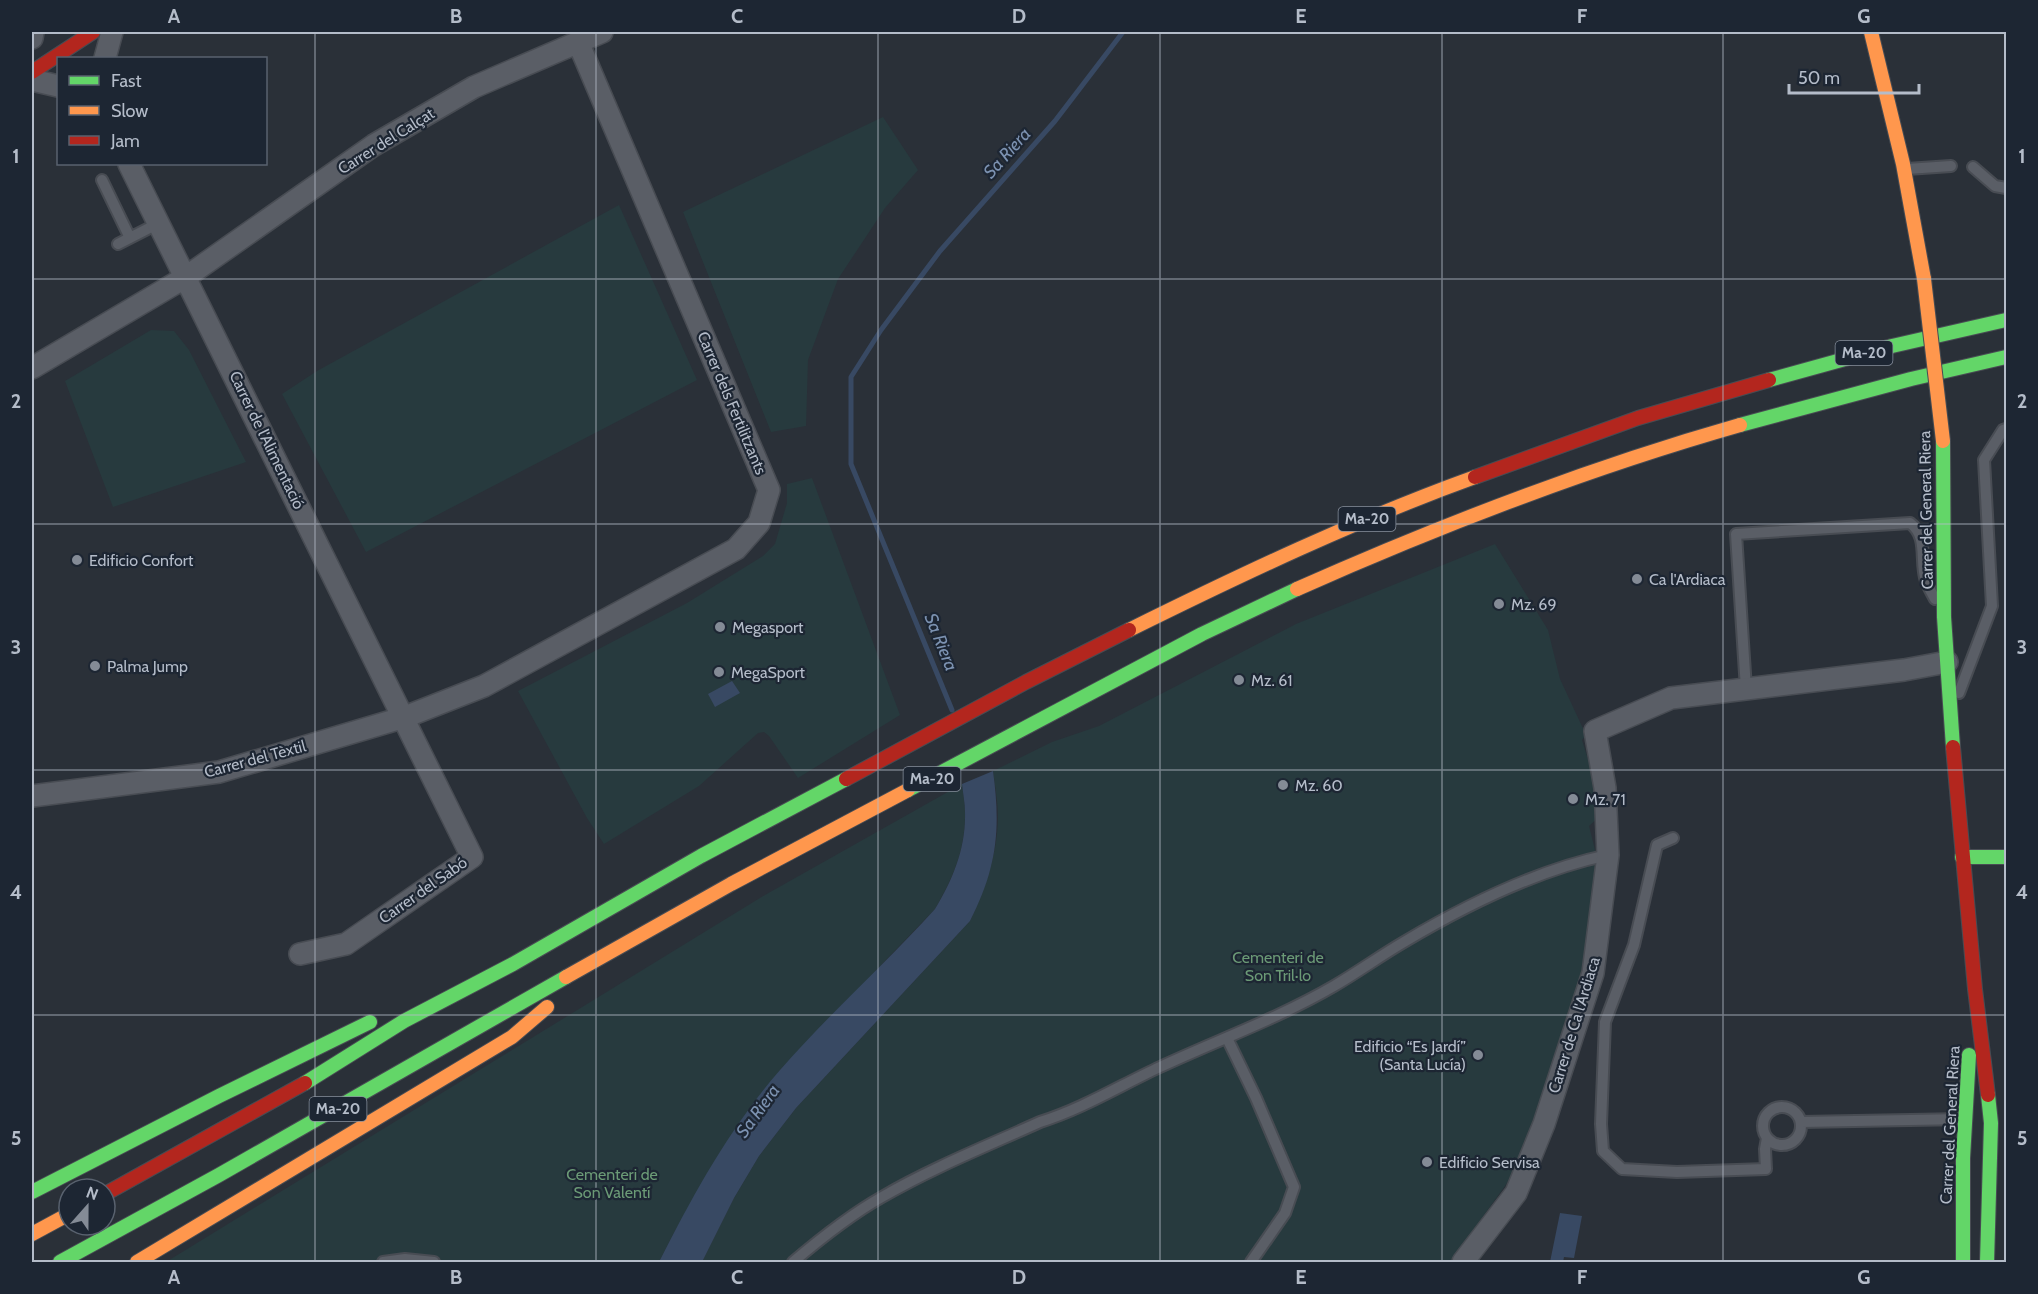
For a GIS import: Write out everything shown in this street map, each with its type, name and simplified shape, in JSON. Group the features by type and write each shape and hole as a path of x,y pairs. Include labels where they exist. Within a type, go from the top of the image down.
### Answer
{"main road":[{"path":"32,72 93,32"},
{"name":"Carrer del General Riera","path":"1873,33 1904,170 1923,279 1943,441 1944,617 1950,715 1975,989 1991,1124 1987,1263"},
{"name":"Ma-20","path":"117,1187 327,1071 404,1021 513,964 701,856 1026,682 1245,572 1316,540 1476,475 1618,425 1722,392 1881,349 2007,320"},
{"name":"Ma-20","path":"60,1263 272,1147 726,887 1251,610 1353,564 1476,514 1603,469 1730,428 1857,393 2007,358"},
{"path":"1962,857 2007,857"},
{"path":"137,1263 512,1037 612,951"},
{"name":"Carrer del General Riera","path":"1963,1263 1961,1224 1964,1119 1975,989"},
{"path":"32,1192 374,1020 404,1021"},
{"path":"1964,1119 2007,1126"},
{"path":"32,1234 57,1220"}],"street":[{"path":"32,38 33,32"},
{"path":"105,57 112,32"},
{"name":"Carrer del Calçat","path":"32,368 186,277 374,145 474,87 602,32"},
{"name":"Carrer dels Fertilitzants","path":"405,717 484,686 736,549 759,523 769,490 578,42"},
{"path":"32,80 57,86"},
{"name":"Carrer de l'Alimentació","path":"130,165 405,717"},
{"name":"Carrer de Ca l'Ardiaca","path":"1463,1263 1516,1193 1544,1124 1593,973 1608,855 1605,788 1594,731 1671,698 1904,670 1947,662"},
{"name":"Carrer del Tèxtil","path":"32,796 219,772 405,717"},
{"name":"Carrer del Sabó","path":"300,954 346,944 472,857 405,717"}],"lane":[{"path":"1904,170 1951,166"},
{"path":"1973,167 1995,186 2007,188"},
{"path":"102,180 130,238"},
{"path":"118,244 159,223"},
{"path":"1950,715 1992,606 1984,460 2003,430 2007,429"},
{"path":"1746,689 1736,534 1910,523 1921,535 1926,580 1944,617"},
{"path":"1673,837 1657,845 1634,945 1605,1022 1601,1124 1603,1151 1622,1169 1677,1172 1766,1169 1767,1138"},
{"path":"792,1263 819,1239 877,1200 932,1171 1227,1038 1333,986 1405,941 1494,893 1582,861 1608,855"},
{"path":"1227,1038 1256,1098 1294,1187 1286,1213 1251,1263"},
{"path":"1776,1107 1789,1108 1798,1116 1801,1122 1800,1134 1791,1143 1778,1145 1767,1138 1764,1133 1763,1120 1770,1110 1776,1107"},
{"path":"1801,1122 1964,1119"},
{"path":"383,1263 405,1259 434,1263"}],"green space":[{"path":"883,117 918,170 885,208 838,279 808,360 806,426 771,432 683,212"},
{"path":"619,205 697,380 366,552 282,394 317,371"},
{"path":"151,330 174,331 189,350 246,462 113,507 65,381"},
{"name":"MegaSport","path":"812,478 900,715 798,778 769,736 764,732 758,733 699,786 604,844 587,818 518,691 687,603 763,556 775,544 787,503 787,484"},
{"name":"Cementeri de Son Tril·lo","path":"1495,544 1548,630 1560,679 1586,735 1582,740 1598,791 1602,814 1589,826 1599,866 1586,970 1564,1044 1517,1166 1450,1262 702,1262 734,1198 759,1156 796,1108 970,921 981,897 996,843 998,811 993,771 1052,742 1099,726 1296,624"},
{"name":"Cementeri de Son Valentí","path":"962,784 965,825 961,850 953,874 935,909 780,1070 676,1229 659,1262 166,1262 765,895"}],"water":[{"path":"732,681 740,693 715,707 708,694"},
{"path":"993,771 997,811 995,848 986,883 970,921 796,1108 759,1156 734,1198 702,1262 659,1262 714,1162 762,1092 818,1029 935,909 953,875 961,851 965,825 962,784"},
{"path":"1560,1213 1582,1216 1574,1258 1564,1257 1563,1262 1550,1262"}],"waterway":[{"name":"Sa Riera","path":"952,710 851,464 851,377 881,330 940,251 1055,121 1123,32"}],"traffic: fast":[{"path":"1769,380 1892,346 2006,320"},
{"path":"1740,425 1911,379 2006,357"},
{"path":"1943,441 1944,617 1953,747"},
{"path":"908,790 1202,634 1297,589"},
{"path":"305,1083 404,1021 513,964 701,856 846,779"},
{"path":"1962,857 2006,857"},
{"path":"60,1262 219,1175 566,977"},
{"path":"32,1192 370,1022"},
{"path":"1963,1262 1963,1158 1969,1055"},
{"path":"1987,1262 1991,1123 1988,1095"}],"traffic: slow":[{"path":"1871,32 1903,164 1924,279"},
{"path":"1924,279 1943,441"},
{"path":"1297,589 1406,542 1516,499 1627,460 1740,425"},
{"path":"1129,630 1300,549 1387,511 1475,477"},
{"path":"566,977 731,884 908,790"},
{"path":"137,1262 512,1037 547,1007"},
{"path":"32,1234 57,1220"}],"traffic: jam":[{"path":"32,72 93,32"},
{"path":"1475,477 1638,418 1769,380"},
{"path":"846,779 1026,682 1129,630"},
{"path":"1953,747 1975,989 1988,1095"},
{"path":"117,1187 305,1083"}],"place":[{"name":"Edificio Confort","path":"77,560"},
{"name":"Ca l'Ardiaca","path":"1637,579"},
{"name":"Mz. 69","path":"1499,604"},
{"name":"Megasport","path":"720,627"},
{"name":"Palma Jump","path":"95,666"},
{"name":"MegaSport","path":"719,672"},
{"name":"Mz. 61","path":"1239,680"},
{"name":"Mz. 60","path":"1283,785"},
{"name":"Mz. 71","path":"1573,799"},
{"name":"Edificio “Es Jardí” (Santa Lucía)","path":"1478,1055"},
{"name":"Edificio Servisa","path":"1427,1162"}]}
